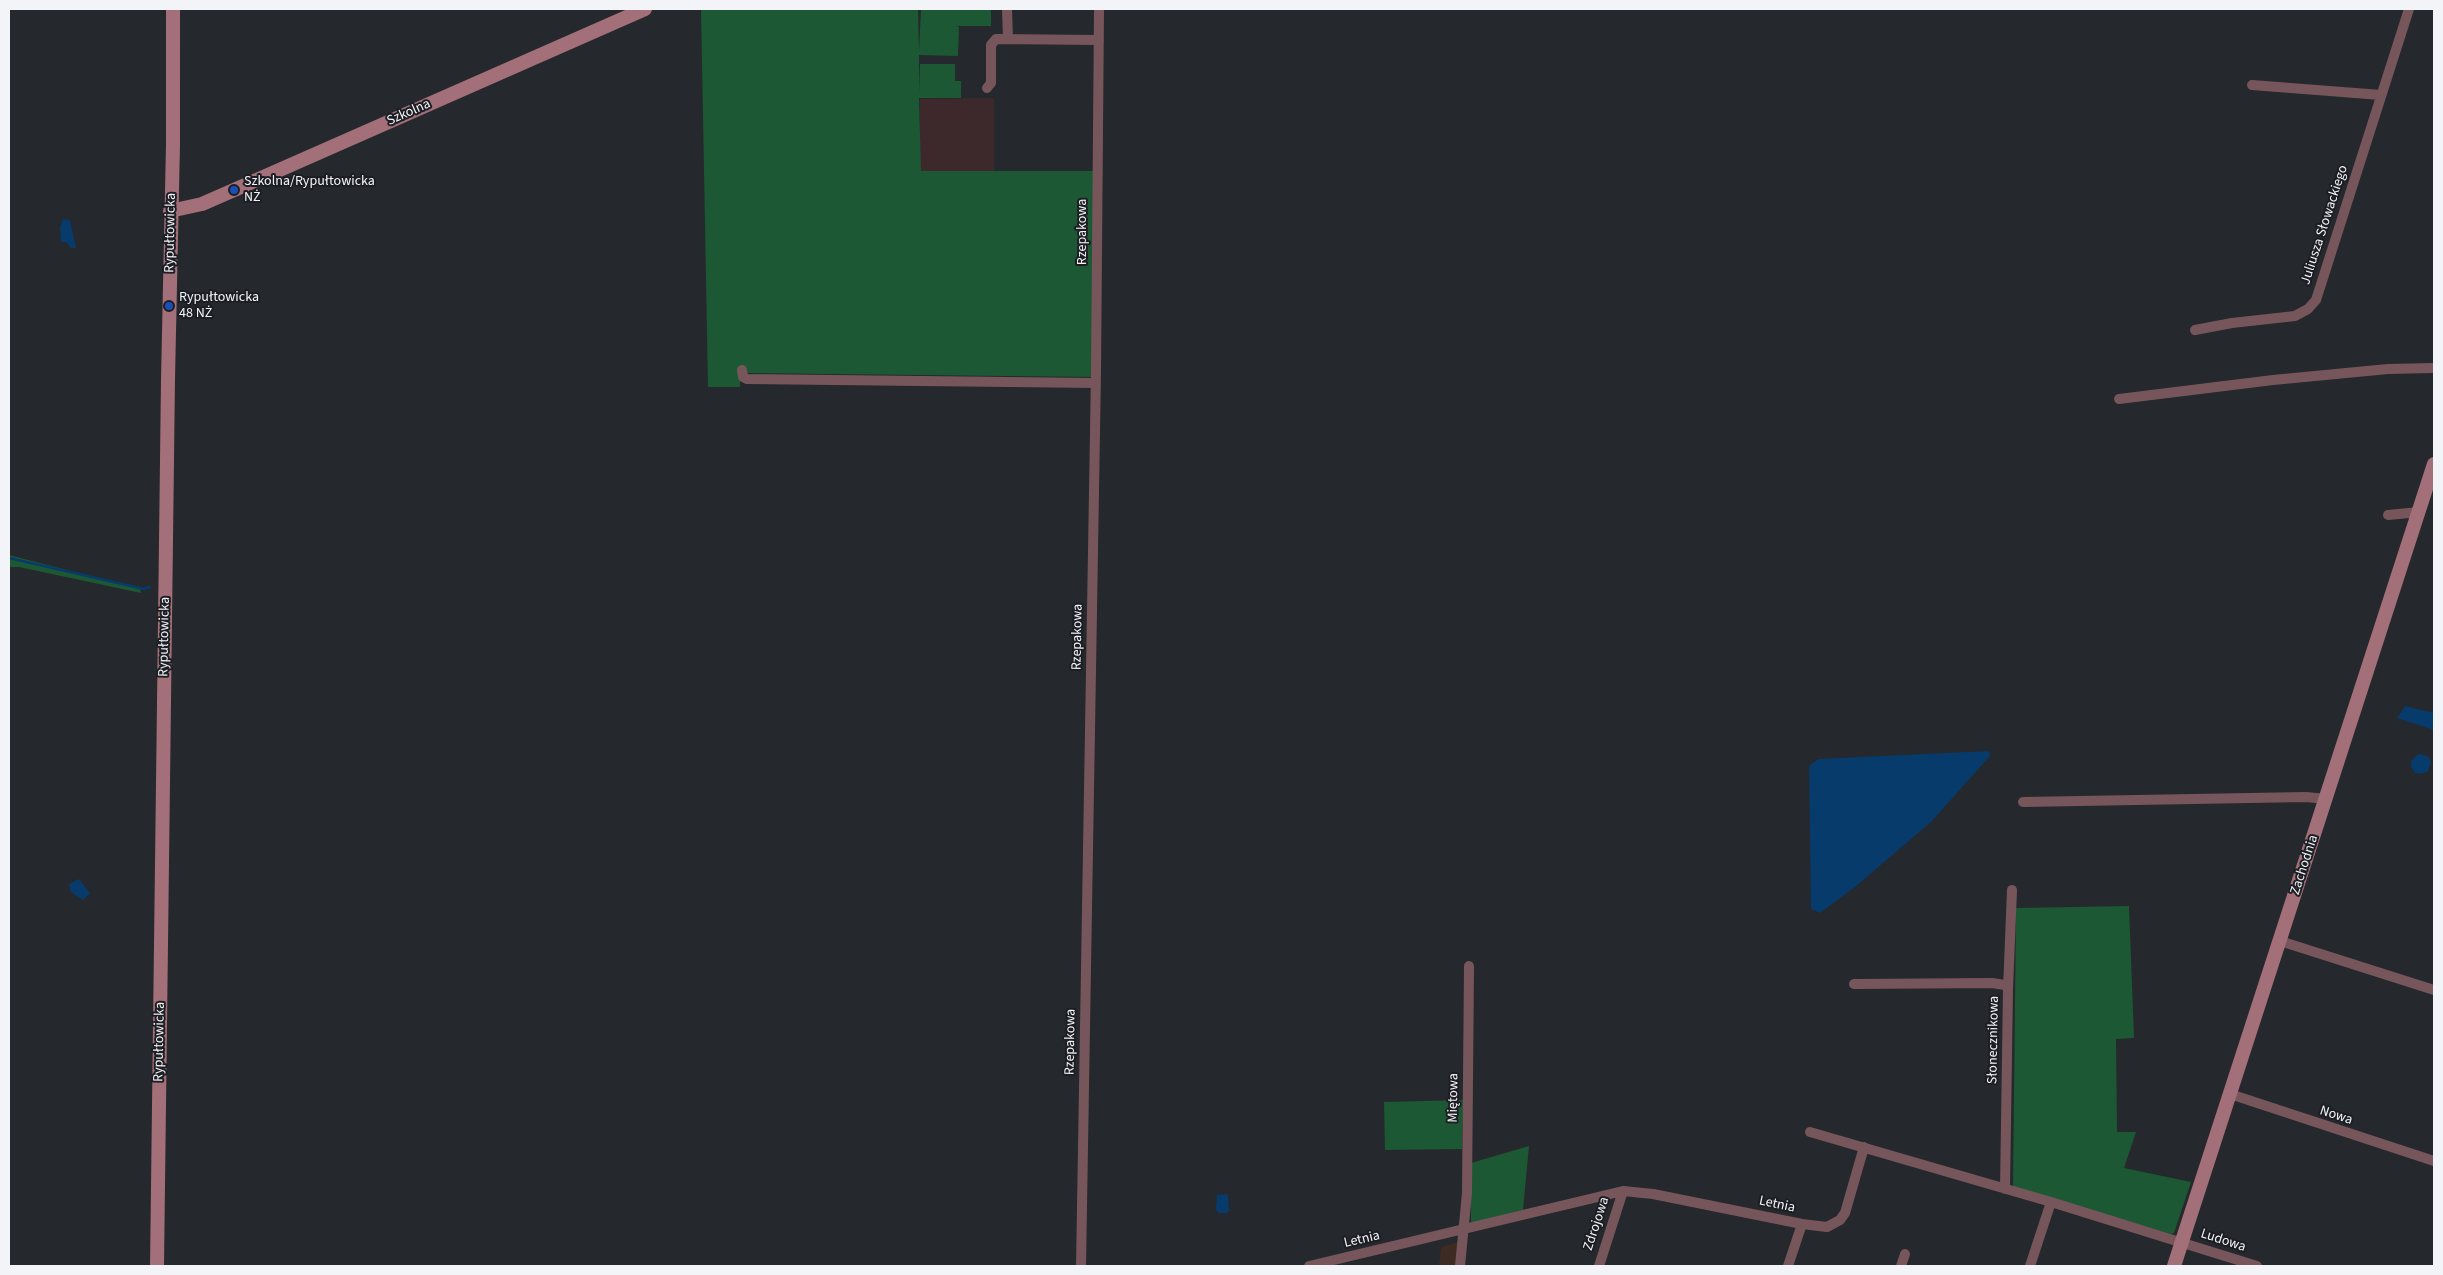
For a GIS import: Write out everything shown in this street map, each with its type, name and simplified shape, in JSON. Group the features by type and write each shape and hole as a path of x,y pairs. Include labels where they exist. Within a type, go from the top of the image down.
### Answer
{"street":[{"name":"Rypułtowicka","path":"157,1266 170,211 173,167 173,9"},
{"name":"Szkolna","path":"170,211 202,204 645,9"},
{"path":"1007,9 1008,38"},
{"name":"Rzepakowa","path":"1081,1266 1096,383 1099,9"},
{"name":"Juliusza Słowackiego","path":"2195,330 2232,323 2295,316 2308,309 2316,300 2409,9"},
{"path":"988,88 991,83 992,42 996,39 1098,40"},
{"path":"2252,84 2381,95"},
{"path":"2119,399 2283,379 2388,369 2434,368"},
{"path":"742,370 743,376 747,379 1096,383"},
{"name":"Zachodnia","path":"2174,1266 2327,799 2434,464"},
{"path":"2388,515 2419,512"},
{"path":"2023,802 2306,797 2327,799"},
{"path":"2008,989 2012,890"},
{"path":"2280,941 2434,990"},
{"name":"Miętowa","path":"1460,1266 1464,1230 1470,966"},
{"name":"Słonecznikowa","path":"1854,984 2001,984 2008,989 2005,1189"},
{"name":"Nowa","path":"2230,1094 2434,1161"},
{"path":"1810,1132 2182,1242"},
{"name":"Letnia","path":"1309,1266 1622,1191 1653,1194 1802,1224 1827,1227 1840,1220 1845,1213 1864,1147"},
{"name":"Zdrojowa","path":"1598,1266 1622,1191"},
{"path":"2030,1266 2052,1202"},
{"path":"1788,1266 1802,1224"},
{"name":"Ludowa","path":"2182,1242 2257,1266"},
{"path":"1901,1266 1905,1254"}],"shaded area":[{"path":"994,98 994,171 920,171 920,99"},
{"path":"1460,1241 1458,1266 1439,1266 1441,1247"}],"green space":[{"path":"701,9 918,9 919,52 921,9 991,9 991,26 956,26 959,27 958,56 919,55 919,93 920,64 955,64 955,81 961,81 961,98 919,98 921,171 1094,171 1093,377 740,373 740,387 708,387"},
{"path":"9,555 140,589 141,593 19,567 9,567"},
{"path":"2129,906 2134,1038 2116,1039 2117,1132 2136,1132 2124,1168 2191,1182 2174,1233 2171,1234 2013,1187 2016,908"},
{"path":"1463,1100 1462,1149 1385,1150 1384,1102"},
{"path":"1529,1146 1523,1210 1471,1223 1471,1163"}],"water":[{"path":"63,219 70,220 76,248 71,248 66,242 61,242 60,227"},
{"path":"2405,706 2434,713 2434,730 2397,718"},
{"path":"1989,751 1990,756 1931,822 1855,887 1820,913 1811,909 1809,766 1818,759"},
{"path":"2418,754 2428,756 2431,762 2428,771 2422,774 2415,773 2411,767 2411,761"},
{"path":"79,879 90,893 83,900 71,892 69,884"},
{"path":"1228,1194 1229,1210 1227,1213 1219,1213 1216,1210 1217,1195"}],"waterway":[{"path":"9,558 144,589 150,587"}],"place":[{"name":"Szkolna/Rypułtowicka NŻ","path":"234,190"},
{"name":"Rypułtowicka 48 NŻ","path":"169,306"}]}
